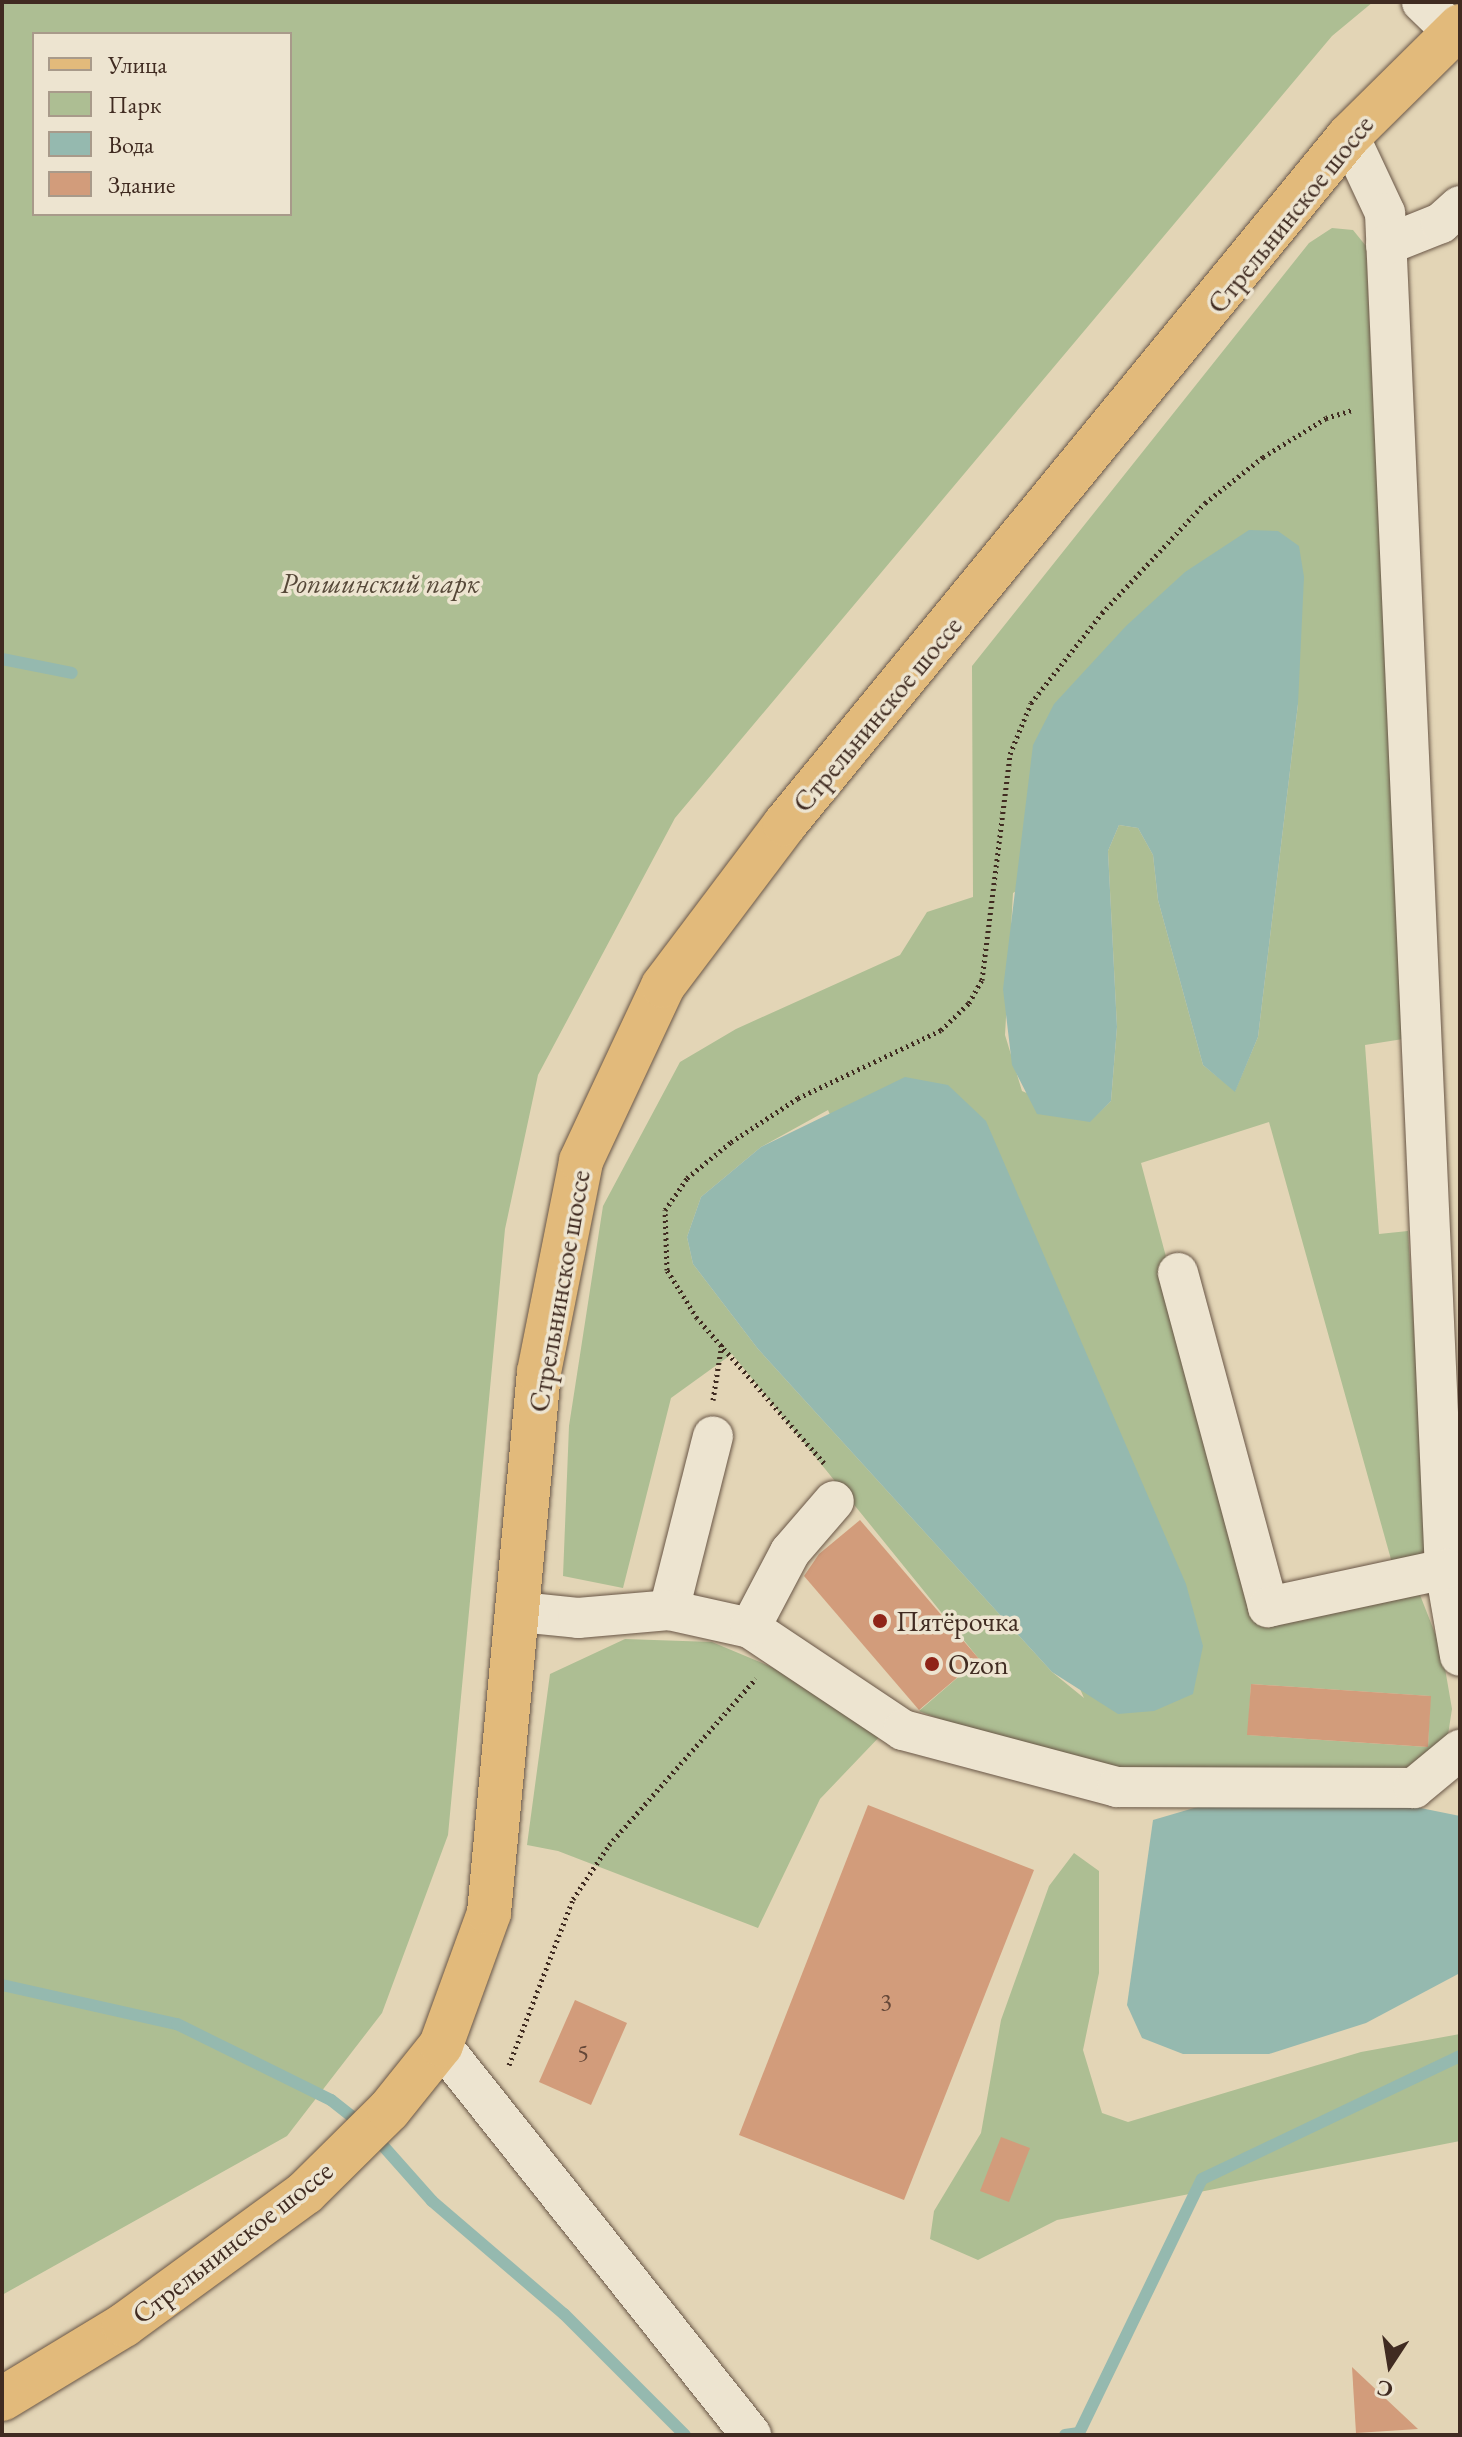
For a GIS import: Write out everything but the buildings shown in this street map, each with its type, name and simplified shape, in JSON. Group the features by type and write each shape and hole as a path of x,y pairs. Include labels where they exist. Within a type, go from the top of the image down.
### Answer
{"main road":[{"name":"Стрельнинское шоссе","path":"2,2399 124,2325 305,2193 389,2110 441,2045 489,1913 520,1612 539,1372 581,1161 663,986 785,824 1349,136 1456,29"}],"street":[{"path":"1422,2 1456,29"},
{"path":"1349,136 1385,213 1445,1569 1460,1656"},
{"path":"1386,245 1441,223 1460,206"},
{"path":"1178,1273 1268,1607 1445,1569"},
{"path":"669,1610 713,1436"},
{"path":"750,1628 790,1552 834,1501"},
{"path":"520,1612 578,1618 669,1610 750,1628 903,1730 1117,1787 1414,1788 1460,1750"},
{"path":"441,2045 494,2106 751,2435"}],"path":[{"path":"834,1501 833,1474 722,1343 667,1270 665,1210 687,1178 798,1098 941,1030 969,1003 982,980 1010,754 1031,703 1102,613 1205,503 1326,418 1392,399"},
{"path":"713,1436 709,1412 722,1343"},
{"path":"494,2106 573,1899 609,1845 761,1671 750,1628"}],"green space":[{"name":"Ропшинский парк","path":"2,2 1373,2 1332,36 675,818 538,1075 505,1229 448,1835 382,2013 287,2136 2,2295"},
{"path":"1332,228 1353,230 1366,246 1403,1039 1365,1045 1379,1234 1408,1231 1428,1555 1392,1563 1269,1122 1141,1163 1265,1628 1420,1595 1442,1651 1452,1709 1445,1754 1409,1776 1133,1771 999,1742 919,1711 979,1659 732,1354 671,1398 623,1588 563,1576 569,1426 603,1206 680,1062 736,1029 900,955 927,912 973,897 972,666 1309,243","holes":["1298,704 1258,1037 1235,1091 1203,1065 1158,900 1153,855 1138,828 1119,825 1108,851 1117,1027 1111,1101 1090,1121 1022,1091 1005,1035 1013,893","828,1110 1084,1698 1052,1672 758,1349 693,1264 687,1237 701,1197 761,1147","1251,1684 1430,1696 1428,1747 1248,1735"]},
{"path":"625,1639 712,1642 791,1675 883,1733 820,1799 758,1928 558,1851 527,1845 550,1674"},
{"path":"1074,1853 1099,1871 1099,1973 1083,2050 1102,2113 1128,2122 1361,2052 1460,2034 1460,2141 1057,2220 978,2260 930,2239 934,2211 981,2133 1001,2020 1049,1886"}],"water":[{"path":"1249,530 1278,531 1299,546 1304,577 1298,704 1258,1037 1235,1092 1203,1065 1158,900 1153,855 1138,828 1119,825 1108,851 1117,1027 1111,1101 1090,1122 1037,1114 1012,1065 1003,989 1033,745 1054,704 1126,626 1185,572"},
{"path":"905,1077 948,1085 986,1121 1186,1584 1203,1646 1193,1694 1154,1711 1118,1714 1052,1672 758,1349 693,1264 687,1237 701,1197 761,1147"},
{"path":"1381,1800 1460,1816 1460,1973 1366,2023 1269,2054 1183,2054 1142,2038 1127,2005 1153,1820 1211,1803"}],"waterway":[{"path":"2,659 72,673"},
{"path":"2,1985 177,2024 331,2100 369,2130 432,2201 564,2314 685,2435"},
{"path":"1065,2435 1079,2433 1202,2179 1460,2056"}],"place":[{"name":"Пятёрочка","path":"880,1621"},
{"name":"Ozon","path":"932,1664"}]}
